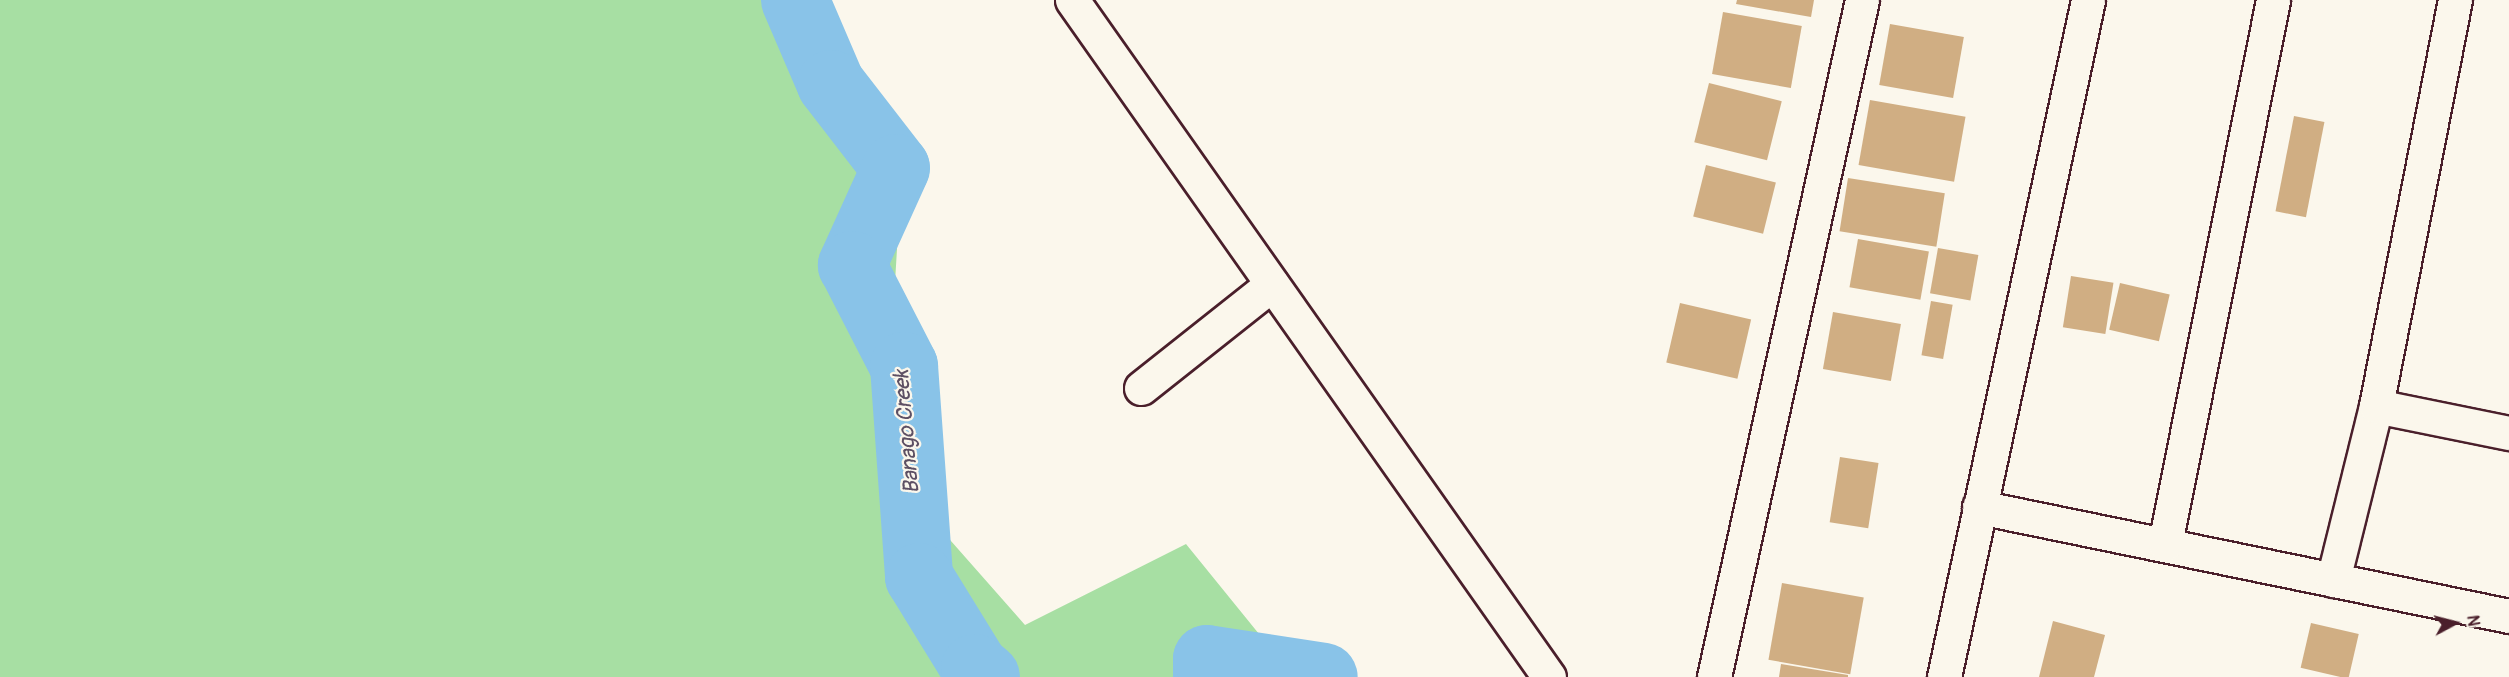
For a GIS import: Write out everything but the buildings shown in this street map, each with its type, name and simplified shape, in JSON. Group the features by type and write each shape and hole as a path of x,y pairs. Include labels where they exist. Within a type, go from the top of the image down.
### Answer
{"street":[{"path":"1072,0 1549,677"},
{"path":"1714,677 1862,0"},
{"path":"1944,677 2088,0"},
{"path":"2165,544 2273,0"},
{"path":"2333,580 2376,406 2455,0"},
{"path":"1141,388 1272,284"},
{"path":"2376,406 2509,432"},
{"path":"1979,507 2509,616"}],"green space":[{"path":"0,0 766,0 904,133 884,465 1025,625 1186,544 1294,677 0,677"}],"waterway":[{"name":"Banago Creek","path":"795,0 831,84 896,168 852,265 904,366 919,577 975,668 986,677"},
{"name":"Banago Creek","path":"1207,677 1207,659 1324,677"}]}
